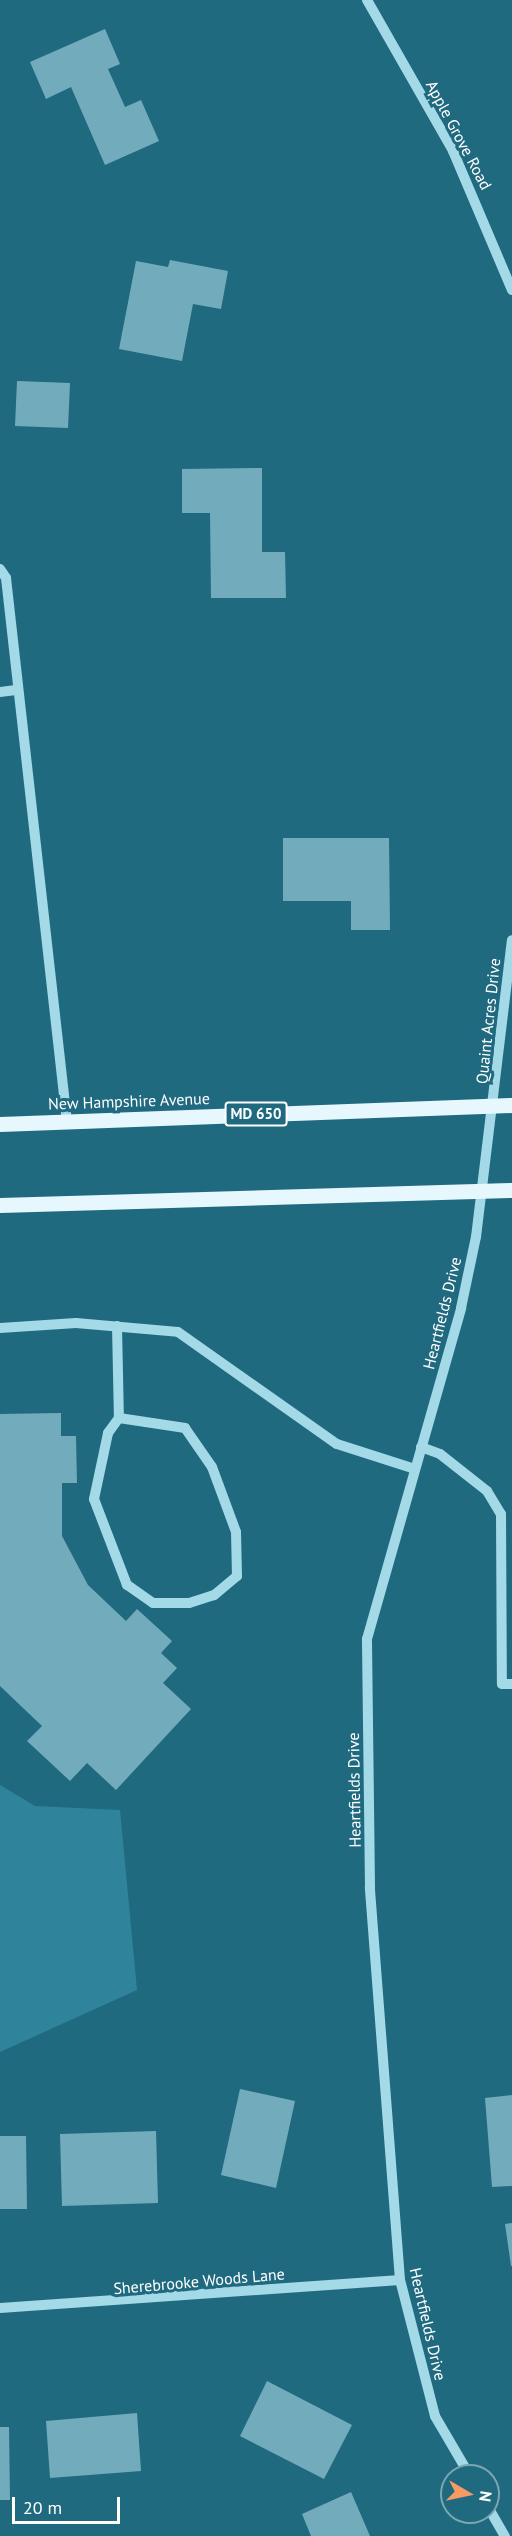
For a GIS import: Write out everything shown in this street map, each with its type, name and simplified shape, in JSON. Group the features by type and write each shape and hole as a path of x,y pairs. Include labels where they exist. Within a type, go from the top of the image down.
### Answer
{"main road":[{"name":"New Hampshire Avenue","path":"0,1124 512,1105"},
{"path":"0,1205 512,1190"}],"street":[{"name":"Apple Grove Road","path":"367,0 453,151 512,290"},
{"path":"0,569 6,578 16,690 67,1122"},
{"path":"0,692 16,690"},
{"name":"Quaint Acres Drive","path":"495,1105 512,940"},
{"name":"Heartfields Drive","path":"463,2464 435,2416 400,2280 370,1887 367,1639 461,1308 486,1189 495,1105"},
{"path":"117,1326 119,1418 108,1433 94,1500 127,1585 153,1603 189,1603 214,1594 237,1576 236,1532 212,1467 185,1428 119,1418"},
{"path":"0,1328 117,1326 178,1332 337,1444 415,1469"},
{"path":"421,1447 440,1454 488,1491 501,1514 502,1684 512,1684"},
{"name":"Sherebrooke Woods Lane","path":"0,2308 400,2280"}],"shaded area":[{"path":"0,1785 35,1806 120,1810 137,1990 0,2052"}],"building":[{"path":"105,29 120,64 108,69 125,107 141,100 159,141 105,165 71,87 46,99 30,62"},
{"path":"170,260 228,271 221,309 193,304 182,361 119,349 136,261 168,267"},
{"path":"17,381 70,383 68,428 15,426"},
{"path":"262,468 262,552 285,552 286,598 211,598 210,513 182,513 182,469"},
{"path":"283,838 389,838 390,930 351,930 351,901 283,901"},
{"path":"61,1413 61,1436 76,1436 77,1483 62,1483 62,1536 88,1585 126,1621 137,1609 172,1641 161,1653 177,1668 163,1683 191,1709 116,1790 87,1763 70,1781 27,1741 42,1726 0,1686 0,1414"},
{"path":"240,2089 295,2101 276,2188 221,2175"},
{"path":"512,2095 512,2186 492,2187 485,2098"},
{"path":"156,2131 158,2203 62,2206 60,2134"},
{"path":"0,2136 26,2136 27,2209 0,2209"},
{"path":"512,2223 512,2266 511,2266 505,2224"},
{"path":"267,2381 352,2425 324,2479 240,2436"},
{"path":"137,2413 141,2471 50,2478 46,2421"},
{"path":"0,2427 9,2427 10,2500 0,2500"},
{"path":"351,2492 370,2536 311,2536 302,2514"}]}
